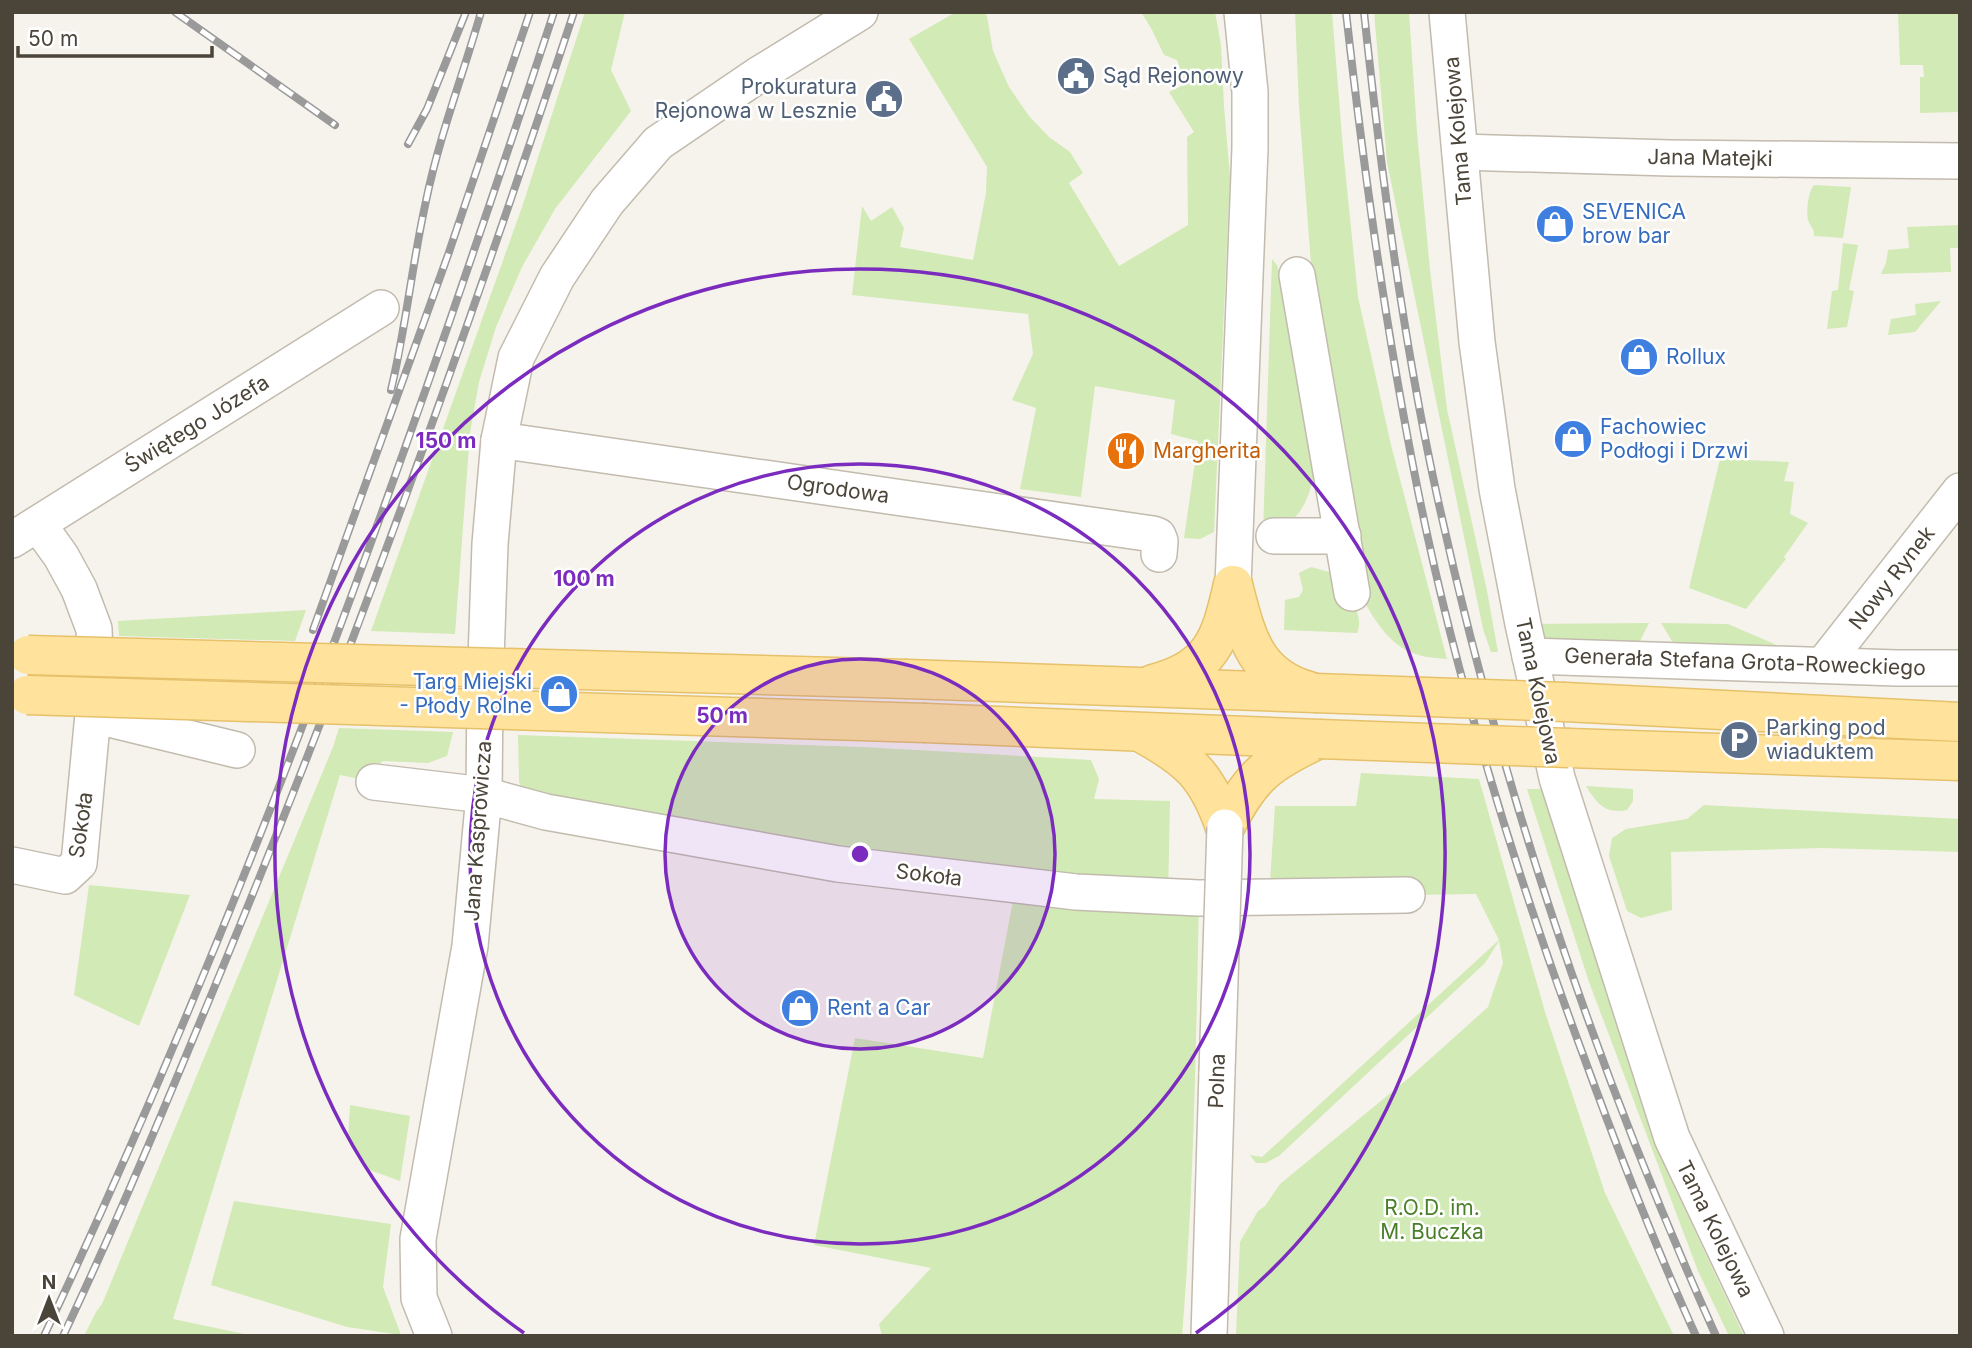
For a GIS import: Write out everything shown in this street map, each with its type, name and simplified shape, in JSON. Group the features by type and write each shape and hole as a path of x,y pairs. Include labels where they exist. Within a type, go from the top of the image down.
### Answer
{"main road":[{"path":"1141,688 1181,675 1197,665 1211,650 1225,621 1233,585"},
{"path":"1233,585 1246,632 1264,664 1273,674 1295,687 1315,693"},
{"path":"20,656 865,678 1315,693 1682,707 1945,721"},
{"path":"20,695 913,722 1945,761"},
{"path":"1140,732 1172,750 1196,770 1212,794 1226,827"},
{"path":"1226,827 1253,780 1274,762 1319,739"}],"street":[{"name":"Jana Kasprowicza","path":"434,1336 419,1298 418,1239 470,946 484,795 490,544 499,439 516,358 557,277 607,202 658,143 758,75 860,12"},
{"path":"1233,585 1250,148 1250,92 1242,12"},
{"name":"Tama Kolejowa","path":"1447,12 1477,342 1495,475 1557,778 1672,1138 1766,1336"},
{"name":"Jana Matejki","path":"1460,152 1670,158 1960,161"},
{"path":"1297,275 1352,593"},
{"name":"Świętego Józefa","path":"25,532 381,308"},
{"name":"Ogrodowa","path":"499,439 1153,534 1158,536 1160,541 1159,554"},
{"name":"Nowy Rynek","path":"1823,666 1960,491"},
{"name":"Sokoła","path":"12,865 65,876 79,863 96,682 94,629 79,589 61,556 25,532"},
{"path":"1274,536 1343,536"},
{"name":"Generała Stefana Grota-Roweckiego","path":"1530,656 1960,668"},
{"path":"93,715 237,750"},
{"name":"Sokoła","path":"374,782 484,795 546,813 838,864 1076,892 1199,898 1407,895"},
{"name":"Polna","path":"1209,1336 1226,827"}],"green space":[{"path":"585,12 625,12 611,70 631,111 555,209 522,267 496,327 479,382 470,433 455,634 371,631 522,207"},
{"path":"956,12 984,12 987,16 993,51 1009,87 1029,116 1049,137 1070,152 1083,173 1069,183 1119,266 1188,225 1187,137 1194,132 1169,92 1186,84 1177,60 1164,55 1141,12 1215,12 1221,45 1230,177 1214,532 1200,539 1184,538 1198,441 1171,434 1175,400 1095,386 1081,497 1020,489 1036,408 1012,400 1033,354 1028,314 852,295 862,206 871,221 892,207 904,228 900,247 973,260 986,193 987,167 909,39"},
{"path":"1295,12 1332,12 1358,297 1391,445 1447,659 1422,656 1401,647 1380,626 1364,601 1313,290 1299,107"},
{"path":"1374,12 1409,12 1430,270 1447,409 1498,652 1491,652 1483,629 1387,162"},
{"path":"1898,12 1960,12 1960,112 1920,113 1920,77 1924,77 1923,65 1900,65"},
{"path":"1814,185 1851,187 1843,238 1814,236 1807,211"},
{"path":"1960,225 1960,248 1950,248 1951,272 1881,274 1888,250 1909,248 1907,227"},
{"path":"1843,243 1858,245 1849,290 1854,291 1847,327 1827,329 1832,291 1838,290"},
{"path":"1272,259 1277,265 1286,301 1314,474 1308,496 1296,516 1282,527 1263,533"},
{"path":"1941,301 1915,332 1888,335 1891,319 1916,315 1915,304"},
{"path":"1720,459 1789,462 1784,481 1794,482 1790,514 1808,523 1784,557 1786,559 1746,609 1689,588"},
{"path":"1311,567 1336,574 1357,611 1357,633 1284,630 1285,600 1299,597 1303,590 1299,573"},
{"path":"306,610 295,641 119,636 118,621"},
{"path":"1649,623 1638,645 1527,643 1523,624"},
{"path":"1661,623 1728,624 1823,665 1684,652 1672,641"},
{"path":"339,728 453,732 447,756 428,763 383,761 373,769 374,782 340,775 173,1319 254,1336 84,1336 102,1304"},
{"path":"518,735 862,747 1091,760 1099,779 1094,799 1170,801 1168,896 1199,898 1192,1172 1182,1336 882,1336 879,1324 931,1268 814,1245 855,1038 983,1058 1016,885 527,799 519,782"},
{"name":"R.O.D. im. M. Buczka","path":"1361,773 1479,779 1545,1012 1605,1193 1674,1336 1236,1336 1240,1242 1258,1211 1265,1206 1280,1184 1410,1077 1488,1007 1503,963 1499,941 1485,963 1279,1156 1266,1163 1256,1163 1250,1155 1262,1157 1499,940 1476,894 1269,897 1275,806 1356,806"},
{"path":"1586,786 1633,789 1633,801 1627,810 1607,809 1598,803"},
{"path":"1527,789 1549,789 1647,1117 1671,1180 1744,1336 1729,1336 1698,1271 1589,982"},
{"path":"1704,805 1960,819 1960,852 1823,848 1671,852 1672,910 1641,918 1627,911 1609,856 1612,838 1626,829 1687,819"},
{"path":"89,885 190,895 139,1026 74,995"},
{"path":"350,1105 410,1116 400,1181 367,1169 348,1140"},
{"path":"234,1201 391,1224 383,1287 401,1335 347,1327 211,1285"}],"railway":[{"path":"175,12 335,125"},
{"path":"408,144 427,109 466,12"},
{"path":"391,390 431,177 481,12"},
{"path":"313,630 448,255 530,12"},
{"path":"44,1336 118,1175 188,1012 319,682 440,348 554,12"},
{"path":"63,1336 164,1108 317,732 450,374 574,12"},
{"path":"1346,12 1368,192 1396,372 1418,491 1470,707 1512,850 1560,990 1638,1199 1696,1336"},
{"path":"1364,12 1385,192 1413,372 1436,491 1489,707 1520,814 1590,1026 1672,1234 1716,1336"}],"place":[{"name":"Sąd Rejonowy","path":"1076,76"},
{"name":"Prokuratura Rejonowa w Lesznie","path":"884,99"},
{"name":"SEVENICA brow bar","path":"1555,224"},
{"name":"Rollux","path":"1639,357"},
{"name":"Fachowiec Podłogi i Drzwi","path":"1573,439"},
{"name":"Margherita","path":"1126,451"},
{"name":"Targ Miejski - Płody Rolne","path":"559,694"},
{"name":"Parking pod wiaduktem","path":"1739,740"},
{"name":"Rent a Car","path":"800,1008"}]}
